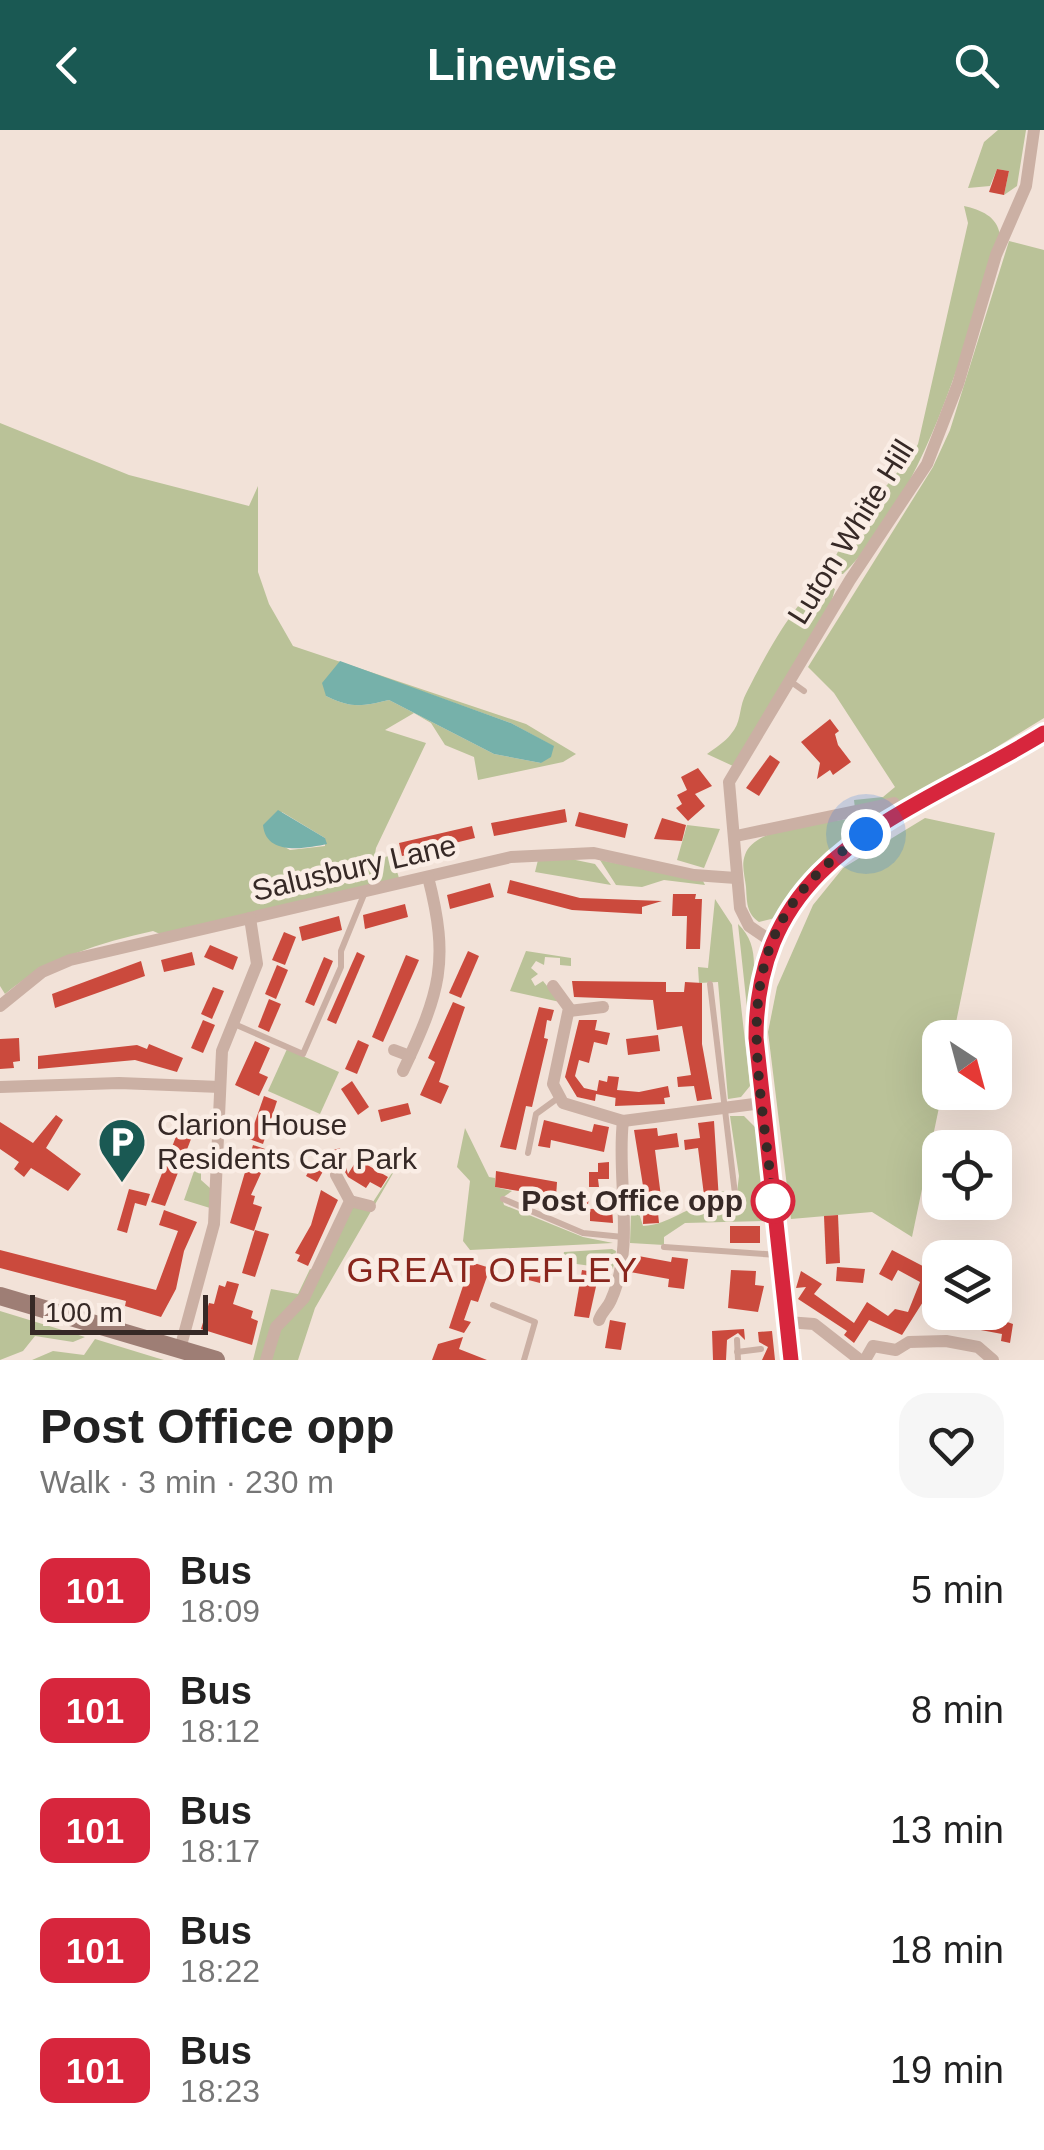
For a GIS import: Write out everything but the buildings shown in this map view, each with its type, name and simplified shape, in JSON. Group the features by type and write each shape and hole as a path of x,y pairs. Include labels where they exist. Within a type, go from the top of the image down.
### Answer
{"street":[{"name":"Luton White Hill","path":"771,941 745,920 736,878 730,782 934,446 996,255 1026,186 1034,130"},
{"path":"787,1351 779,1217 762,1102 756,992 771,941 792,902 832,858 1044,733"},
{"path":"736,836 894,803"},
{"name":"Salusbury Lane","path":"0,1006 42,972 70,960 511,858 589,853 694,876 736,878"},
{"path":"403,1071 441,971 441,937 428,876"},
{"path":"180,1349 214,1224 222,1051 257,964 250,918"},
{"path":"552,986 569,1012 553,1080 558,1098 623,1121 762,1102"},
{"path":"569,1012 603,1007"},
{"path":"394,1050 410,1056"},
{"path":"0,1087 220,1087"},
{"path":"599,1320 612,1299 623,1237 619,1168 623,1121"},
{"path":"336,1174 350,1201 370,1206"},
{"path":"266,1360 276,1327 304,1298 350,1201"},
{"path":"0,1296 216,1360"},
{"path":"787,1322 814,1324 862,1360 874,1346 896,1350 924,1340 972,1346 993,1360"}],"lane":[{"path":"789,681 804,691"},
{"path":"232,1022 303,1054 341,967 341,951 365,891"},
{"path":"710,984 734,1194"},
{"path":"528,1152 536,1114 558,1098"},
{"path":"503,1199 583,1234 623,1237"},
{"path":"664,1247 779,1255"},
{"path":"493,1305 535,1322 524,1360"},
{"path":"737,1340 737,1356 761,1349"}],"green space":[{"path":"998,130 1026,130 1017,186 1004,195 1009,171 997,169 990,186 968,188 984,142"},
{"path":"964,206 987,215 996,223 1000,235 957,369 921,459 898,501 873,540 843,574 832,574 841,547 918,444 968,223"},
{"path":"1009,241 1044,250 1044,718 828,851 808,870 775,918 759,922 748,906 743,867 753,843 787,829 855,818 890,807 855,809 854,800 883,797 895,787 834,693 808,667 933,467 950,430"},
{"path":"0,423 129,475 249,506 258,486 258,572 269,604 293,646 526,724 576,754 563,762 478,780 474,757 445,745 431,723 414,713 385,730 426,743 376,848 374,860 392,855 399,878 160,934 153,931 114,941 56,962 5,994 0,986","holes":["340,662 511,723 553,746 541,763 494,754 389,700 358,705 335,700 326,696","282,812 325,838 325,846 290,850 271,839"]},
{"path":"825,583 835,589 830,607 733,766 707,754 734,730 750,686 791,616 814,589"},
{"path":"925,818 995,833 956,1020 922,1020 922,1110 938,1110 934,1130 922,1130 922,1189 912,1237 872,1212 791,1219 768,1032 777,987 813,905 843,868"},
{"path":"687,825 720,829 704,868 677,860"},
{"path":"566,858 595,864 611,885 535,872 538,860"},
{"path":"600,860 703,881 705,885 664,880 642,887 616,885"},
{"path":"715,899 732,925 750,1086 741,1097 728,1099 718,982 699,983 698,967 708,968"},
{"path":"738,924 754,956 748,1017"},
{"path":"526,951 571,958 571,966 560,965 560,958 545,957 544,965 536,961 531,968 538,974 531,979 535,986 543,981 560,1002 510,991"},
{"path":"287,1049 339,1072 320,1114 268,1091"},
{"path":"730,1116 744,1116 755,1127 767,1221 685,1223 664,1237 664,1245 630,1243 631,1213 639,1213 643,1226 653,1225 718,1201 717,1191 737,1192 739,1176"},
{"path":"465,1128 489,1177 495,1178 495,1187 512,1191 502,1198 504,1205 583,1237 613,1243 470,1250 463,1241 470,1181 457,1167"},
{"path":"201,1151 201,1180 210,1188 210,1208 184,1200"},
{"path":"403,1156 315,1308 298,1360 270,1360 280,1328 352,1208 373,1202"},
{"path":"616,1251 613,1269 562,1262 564,1252"},
{"path":"310,1269 314,1271 261,1360 253,1360 271,1289 298,1294"},
{"path":"0,1311 85,1337 73,1342 35,1336 23,1351 0,1360"},
{"path":"95,1339 164,1360 32,1360 53,1351 84,1355"}],"water":[{"path":"340,661 511,723 554,746 551,757 541,763 494,754 389,700 358,705 326,696 322,683"},
{"path":"278,810 325,838 327,844 289,848 271,842 263,825"}],"bus line":[{"name":"101","path":"791,1360 757,1064 756,992 771,941 792,902 832,858 893,818 1044,733"}],"place":[{"name":"Clarion House Residents Car Park","path":"122,1184"},
{"name":"Post Office opp","path":"773,1201"}],"district":[{"name":"GREAT OFFLEY","path":"493,1270"}],"route":[{"path":"773,1201 757,1064 759,978 771,941 803,888 832,858 866,834"}]}
